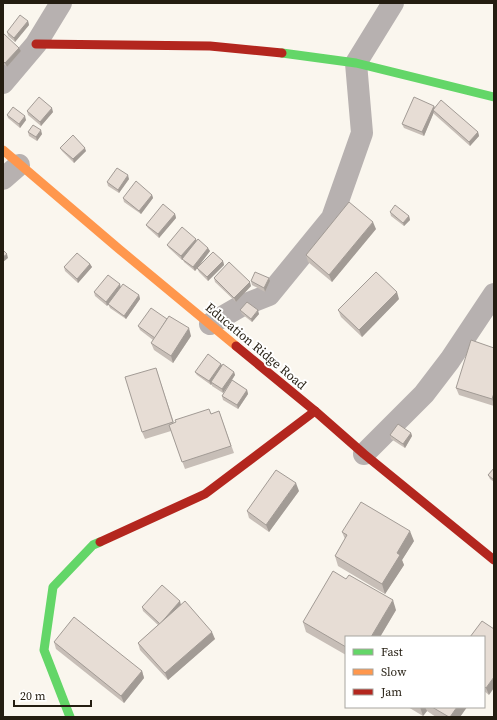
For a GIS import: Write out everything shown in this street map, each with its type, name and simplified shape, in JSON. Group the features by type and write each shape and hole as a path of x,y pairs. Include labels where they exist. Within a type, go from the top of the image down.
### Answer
{"street":[{"path":"3,83 36,44 61,3"},
{"path":"210,324 241,306 269,295 332,218 362,133 356,63 393,3"},
{"path":"36,44 210,46 293,54 356,63 494,97"},
{"name":"Education Ridge Road","path":"3,150 315,411 364,454 494,560"},
{"path":"3,179 19,164"},
{"path":"364,454 424,394 450,360 494,294"},
{"path":"70,717 44,650 53,587 93,545 205,494 315,411"}],"building":[{"path":"20,15 28,21 14,38 7,32"},
{"path":"3,33 19,48 5,63 3,61"},
{"path":"39,97 52,108 40,122 27,111"},
{"path":"414,97 434,106 422,132 402,124"},
{"path":"441,100 478,132 469,142 433,110"},
{"path":"13,107 25,116 19,124 7,115"},
{"path":"33,125 41,130 36,137 28,132"},
{"path":"73,135 85,148 73,159 60,148"},
{"path":"117,168 128,175 118,190 107,182"},
{"path":"136,181 152,195 139,211 123,198"},
{"path":"349,202 373,222 329,275 306,255"},
{"path":"163,204 175,214 158,234 146,225"},
{"path":"395,205 409,216 403,223 390,212"},
{"path":"182,227 196,239 181,256 167,245"},
{"path":"198,239 208,248 193,267 182,259"},
{"path":"3,250 7,254 3,257"},
{"path":"213,252 223,261 207,277 197,268"},
{"path":"77,253 90,264 77,279 64,267"},
{"path":"229,262 250,282 234,298 214,278"},
{"path":"255,272 269,278 264,288 251,281"},
{"path":"376,272 397,292 359,330 338,310"},
{"path":"108,275 120,284 106,302 94,292"},
{"path":"123,284 139,295 124,316 108,304"},
{"path":"247,302 258,310 251,319 240,310"},
{"path":"151,308 167,319 155,338 138,326"},
{"path":"169,316 189,328 171,356 151,343"},
{"path":"471,340 494,348 494,393 492,399 456,388"},
{"path":"208,354 221,364 209,381 195,372"},
{"path":"223,364 234,372 222,389 211,382"},
{"path":"156,368 173,422 142,432 125,377"},
{"path":"232,380 247,390 237,405 222,396"},
{"path":"209,409 211,414 219,411 231,446 182,462 169,425 176,422 175,420"},
{"path":"398,424 411,433 403,444 390,435"},
{"path":"494,468 494,480 488,475"},
{"path":"276,470 296,483 266,525 247,511"},
{"path":"361,502 410,531 397,553 400,555 382,584 335,556 347,535 342,532"},
{"path":"333,571 346,579 349,575 393,600 372,636 345,636 345,646 303,622"},
{"path":"162,585 180,601 160,624 142,607"},
{"path":"185,601 212,632 165,673 138,643"},
{"path":"74,617 142,671 121,696 54,642"},
{"path":"482,621 494,629 494,677 486,688 485,636 471,636"},
{"path":"434,708 456,708 449,717"}],"traffic: fast":[{"path":"282,53 356,63 494,97"},
{"path":"70,717 44,650 53,587 93,545 100,542"}],"traffic: slow":[{"path":"3,150 236,346"}],"traffic: jam":[{"path":"36,44 210,46 282,53"},
{"path":"236,346 315,411 364,454 494,560"},
{"path":"100,542 205,494 315,411"}]}
